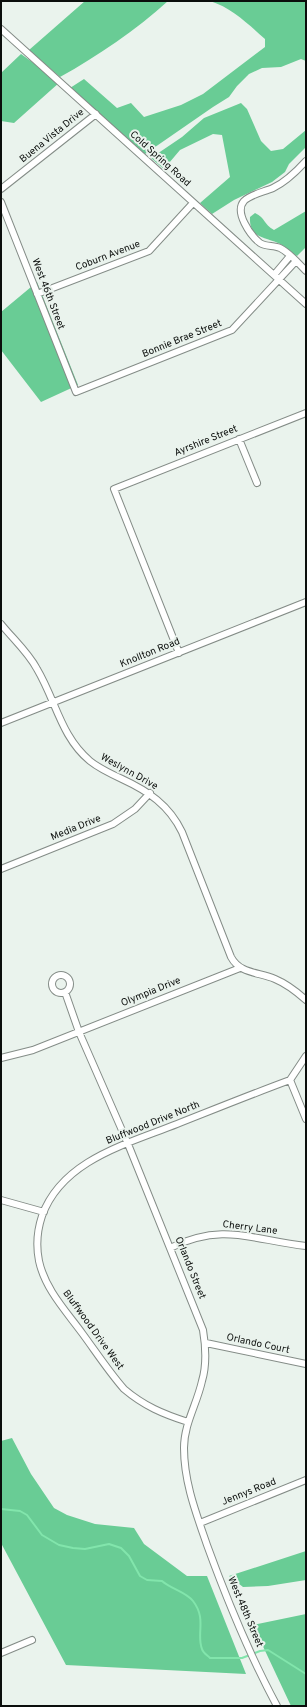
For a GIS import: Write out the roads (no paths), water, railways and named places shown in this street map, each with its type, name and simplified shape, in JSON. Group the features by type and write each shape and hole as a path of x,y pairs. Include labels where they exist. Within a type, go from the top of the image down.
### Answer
{"street":[{"name":"Cold Spring Road","path":"1,29 306,304"},
{"name":"Buena Vista Drive","path":"1,189 96,114"},
{"path":"306,161 283,182 270,190 246,199 240,209 242,218 259,242 265,245 278,247 306,271"},
{"name":"West 46th Street","path":"1,202 76,392"},
{"name":"Coburn Avenue","path":"37,294 148,251 193,203"},
{"path":"274,275 290,256"},
{"name":"Bonnie Brae Street","path":"76,392 232,330 296,261"},
{"name":"Ayrshire Street","path":"179,653 114,489 306,413"},
{"path":"239,439 257,483"},
{"name":"Knollton Road","path":"1,723 306,602"},
{"name":"Weslynn Drive","path":"1,624 32,661 53,702 65,731 84,756 100,768 150,793 164,805 179,827 231,957 240,968"},
{"name":"Media Drive","path":"1,869 113,824 135,809 150,793"},
{"path":"240,968 248,972 260,974 280,981 305,1000"},
{"name":"Olympia Drive","path":"1,1058 27,1052 240,968"},
{"name":"Orlando Street","path":"64,992 79,1032 128,1144 201,1323 206,1343 203,1381 188,1422 184,1446 185,1469 189,1490 200,1523"},
{"path":"306,1056 290,1080 306,1120"},
{"name":"Bluffwood Drive North","path":"44,1212 56,1190 75,1171 96,1157 290,1080"},
{"path":"1,1200 44,1212"},
{"name":"Bluffwood Drive West","path":"44,1212 38,1235 39,1262 45,1280 55,1296 124,1389 138,1400 155,1410 188,1422"},
{"name":"Cherry Lane","path":"170,1248 198,1237 224,1233 306,1246"},
{"name":"Orlando Court","path":"206,1343 306,1364"},
{"name":"Jennys Road","path":"200,1523 306,1480"},
{"name":"West 48th Street","path":"200,1523 237,1621 264,1682 277,1706"},
{"path":"1,1652 32,1640"}],"waterway":[{"path":"1,1509 20,1511 27,1515 42,1535 59,1545 85,1549 109,1544 121,1548 129,1556 140,1576 147,1580 162,1581 186,1595 193,1601 199,1614 200,1643 204,1653 210,1658 242,1658 260,1651 268,1650 306,1674"}]}
